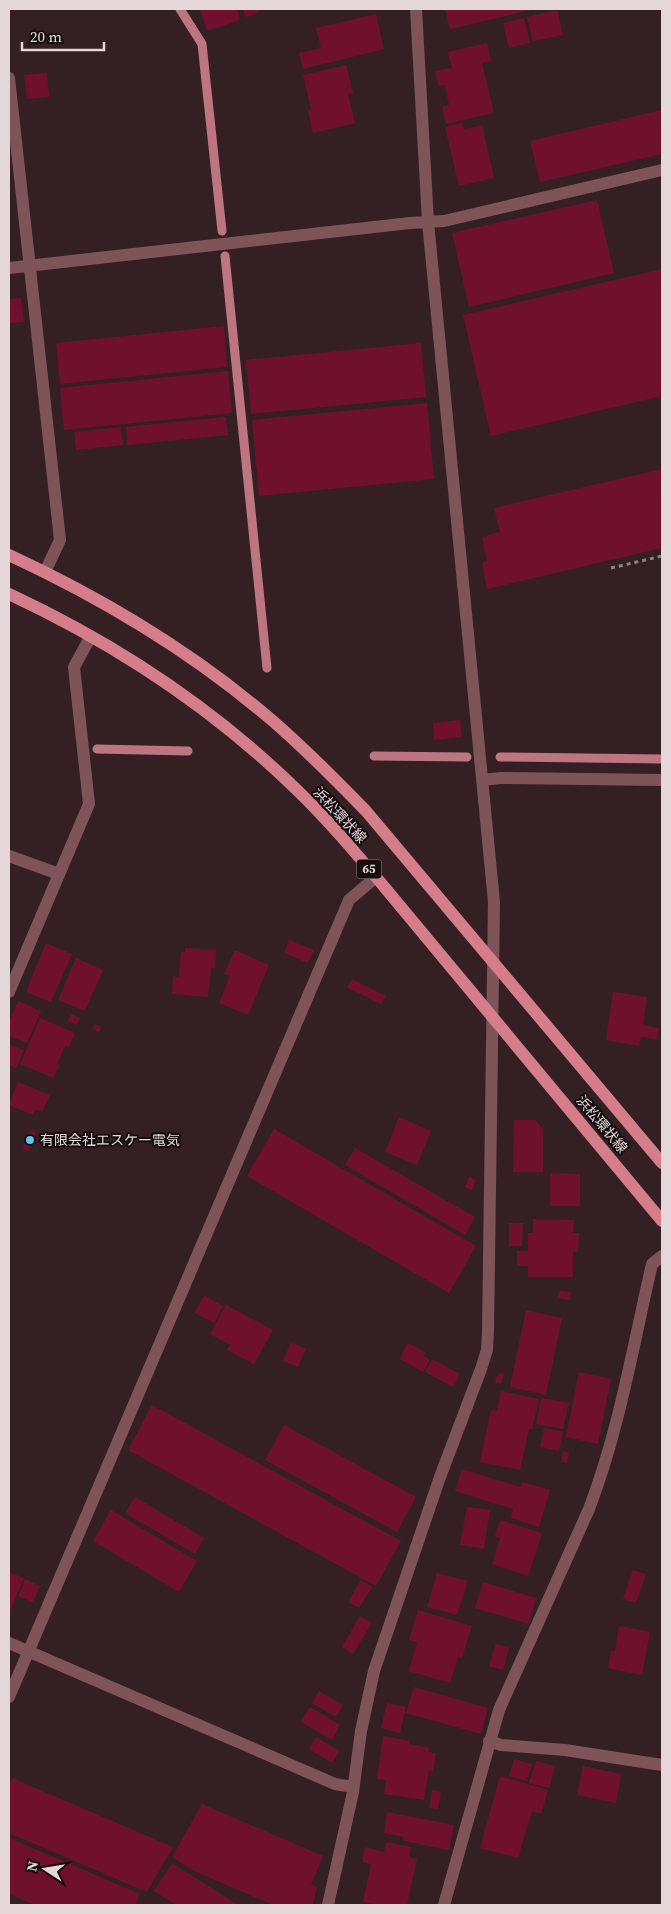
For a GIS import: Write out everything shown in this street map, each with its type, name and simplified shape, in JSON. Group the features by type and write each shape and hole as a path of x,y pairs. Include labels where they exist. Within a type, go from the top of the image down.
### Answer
{"main road":[{"name":"浜松環状線","path":"9,555 114,608 169,643 222,680 320,764 366,811 662,1162"},
{"name":"浜松環状線","path":"9,594 91,636 165,682 201,708 250,748 296,790 340,835 376,877 662,1221"}],"street":[{"path":"328,1905 354,1787 361,1731 374,1671 440,1477 481,1369 487,1350 488,1331 494,902 428,222 416,9"},
{"path":"9,78 60,540 45,572"},
{"path":"9,268 444,221 662,170"},
{"path":"9,992 89,804 74,667 91,636"},
{"path":"482,780 500,778 662,780"},
{"path":"9,856 59,874"},
{"path":"9,1697 350,900 376,877"},
{"path":"444,1905 489,1742 506,1693 601,1477 652,1264 662,1256"},
{"path":"9,1643 335,1784 354,1787"},
{"path":"489,1742 501,1745 565,1750 662,1765"}],"path":[{"path":"611,568 662,556"}],"building":[{"path":"200,9 237,9 240,20 207,31"},
{"path":"243,9 259,9 260,12 246,17"},
{"path":"445,9 535,9 450,29"},
{"path":"557,10 563,35 533,41 527,17"},
{"path":"376,14 384,49 303,69 299,53 321,48 316,28"},
{"path":"524,18 530,43 509,48 503,23"},
{"path":"487,43 491,61 482,63 494,113 446,124 442,106 449,105 445,85 439,86 435,71 452,68 448,52"},
{"path":"346,65 353,93 348,94 355,123 313,133 308,110 311,109 303,75"},
{"path":"47,73 49,97 27,99 24,75"},
{"path":"662,110 662,154 540,182 530,141"},
{"path":"462,123 464,129 482,125 494,178 459,186 445,127"},
{"path":"597,200 614,273 469,307 452,233"},
{"path":"662,269 662,396 491,436 463,315"},
{"path":"21,298 24,322 9,323 9,299"},
{"path":"224,326 227,367 60,384 56,343"},
{"path":"421,343 426,397 251,414 246,360"},
{"path":"228,371 232,413 64,430 60,388"},
{"path":"427,403 434,479 259,496 252,420"},
{"path":"226,417 228,435 127,445 126,427"},
{"path":"121,427 123,445 76,450 74,432"},
{"path":"662,469 662,548 487,589 482,563 487,561 482,537 500,532 494,508"},
{"path":"460,720 462,737 434,740 433,723"},
{"path":"289,940 314,950 308,963 284,953"},
{"path":"46,943 72,954 51,1002 26,992"},
{"path":"185,948 216,950 215,968 211,968 208,997 172,994 173,976 179,977 181,952 185,952"},
{"path":"235,950 269,965 248,1015 219,1003 230,976 224,974"},
{"path":"76,958 103,970 85,1011 58,1000"},
{"path":"352,979 386,996 381,1004 347,987"},
{"path":"613,992 647,997 643,1025 659,1028 657,1039 641,1037 639,1046 606,1040"},
{"path":"18,1001 41,1011 27,1043 9,1036 9,1022"},
{"path":"71,1014 80,1018 77,1025 68,1021"},
{"path":"40,1018 75,1033 69,1047 65,1046 57,1064 60,1065 53,1078 20,1064"},
{"path":"95,1024 101,1027 99,1032 92,1029"},
{"path":"9,1044 24,1050 16,1068 9,1065"},
{"path":"18,1082 50,1095 42,1112 35,1109 33,1115 9,1105"},
{"path":"399,1117 431,1131 417,1165 385,1152"},
{"path":"514,1120 535,1120 543,1129 543,1172 513,1172"},
{"path":"274,1129 476,1246 449,1293 247,1176"},
{"path":"30,1130 37,1133 29,1151 23,1148"},
{"path":"355,1148 475,1217 465,1235 345,1165"},
{"path":"550,1173 580,1174 580,1206 550,1206"},
{"path":"469,1177 476,1180 472,1190 465,1187"},
{"path":"533,1219 574,1220 573,1233 579,1233 578,1252 573,1252 573,1277 528,1277 528,1266 517,1266 517,1251 528,1251 528,1233 533,1233"},
{"path":"509,1223 523,1223 522,1246 509,1246"},
{"path":"559,1291 571,1292 570,1300 558,1298"},
{"path":"204,1295 223,1306 214,1323 195,1313"},
{"path":"226,1305 273,1330 254,1364 227,1350 230,1345 210,1334"},
{"path":"526,1310 562,1318 546,1395 510,1387"},
{"path":"291,1342 306,1349 298,1367 283,1361"},
{"path":"408,1343 426,1353 423,1356 430,1360 423,1372 400,1359"},
{"path":"432,1359 460,1374 453,1387 425,1372"},
{"path":"579,1372 611,1379 598,1444 566,1437"},
{"path":"498,1373 504,1374 501,1384 495,1382"},
{"path":"501,1391 539,1399 532,1429 529,1429 520,1470 480,1462 491,1410 497,1411"},
{"path":"541,1398 569,1403 563,1429 536,1424"},
{"path":"152,1405 401,1541 376,1586 128,1450"},
{"path":"284,1425 416,1497 397,1532 265,1460"},
{"path":"544,1428 563,1432 559,1451 540,1447"},
{"path":"563,1451 569,1453 567,1463 561,1462"},
{"path":"462,1469 520,1487 522,1482 550,1490 539,1527 511,1518 513,1509 455,1491"},
{"path":"135,1497 204,1538 195,1554 125,1513"},
{"path":"467,1507 490,1510 484,1549 460,1545"},
{"path":"111,1510 197,1561 179,1592 93,1541"},
{"path":"500,1520 542,1533 528,1576 492,1564 500,1538 495,1536"},
{"path":"633,1570 646,1574 636,1603 623,1599"},
{"path":"9,1572 24,1578 9,1613"},
{"path":"437,1573 468,1581 457,1615 427,1607"},
{"path":"25,1579 40,1586 33,1602 18,1596"},
{"path":"361,1580 372,1587 359,1608 348,1602"},
{"path":"483,1582 536,1598 529,1624 475,1608"},
{"path":"418,1610 472,1626 462,1658 458,1657 450,1683 409,1671 417,1642 409,1640"},
{"path":"360,1616 372,1623 353,1654 342,1647"},
{"path":"619,1626 650,1632 642,1675 608,1668 611,1651 615,1651"},
{"path":"496,1644 509,1648 503,1670 489,1666"},
{"path":"414,1687 488,1708 481,1734 406,1713"},
{"path":"319,1691 343,1705 336,1717 312,1703"},
{"path":"387,1703 406,1707 400,1733 381,1728"},
{"path":"310,1707 340,1725 332,1740 301,1722"},
{"path":"383,1736 410,1741 409,1744 429,1748 428,1752 436,1753 433,1771 429,1770 424,1800 384,1794 386,1780 377,1779"},
{"path":"316,1737 340,1751 332,1763 309,1749"},
{"path":"514,1759 532,1764 527,1781 509,1776"},
{"path":"536,1761 555,1766 549,1788 529,1783"},
{"path":"583,1766 621,1774 616,1803 577,1795"},
{"path":"500,1776 548,1790 541,1814 532,1811 518,1858 480,1848"},
{"path":"12,1778 173,1847 147,1892 9,1833 9,1786"},
{"path":"432,1790 441,1792 438,1809 429,1808"},
{"path":"202,1804 323,1856 311,1884 317,1887 313,1905 273,1905 192,1870 172,1857"},
{"path":"387,1812 454,1825 449,1850 403,1841 403,1837 384,1833"},
{"path":"9,1838 140,1894 135,1905 35,1905 9,1894"},
{"path":"386,1842 411,1847 409,1857 417,1859 407,1905 378,1905 363,1902 371,1864 362,1862 365,1847 384,1852"},
{"path":"172,1863 238,1905 176,1905 154,1891"}],"waterway":[{"path":"180,9 202,44 222,231"},
{"path":"225,256 267,668"},
{"path":"97,749 188,751"},
{"path":"374,756 467,757"},
{"path":"500,757 662,759"}],"place":[{"name":"有限会社エスケー電気","path":"30,1140"}]}
